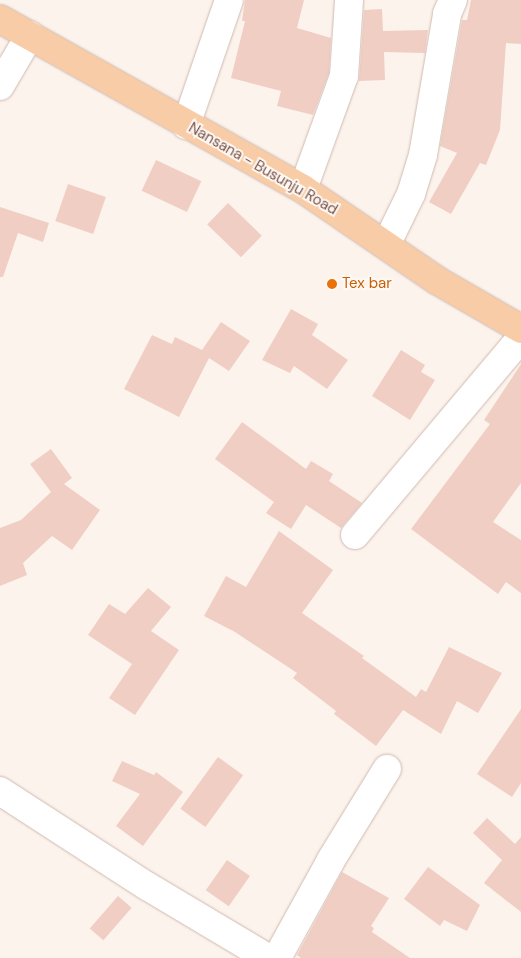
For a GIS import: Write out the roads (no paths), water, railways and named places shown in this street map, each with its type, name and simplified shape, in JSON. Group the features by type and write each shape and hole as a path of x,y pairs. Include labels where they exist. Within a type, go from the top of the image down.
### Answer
{"main road":[{"name":"Nansana - Busunju Road","path":"0,18 303,188 438,280 521,329"}],"street":[{"path":"186,124 229,0"},
{"path":"303,188 344,76 349,0"},
{"path":"386,244 411,194 423,155 440,52 453,0"},
{"path":"0,86 30,35"},
{"path":"355,535 521,338"},
{"path":"277,958 331,860 387,769"},
{"path":"0,790 147,886 268,958"}],"place":[{"name":"Tex bar","path":"332,284"}]}
